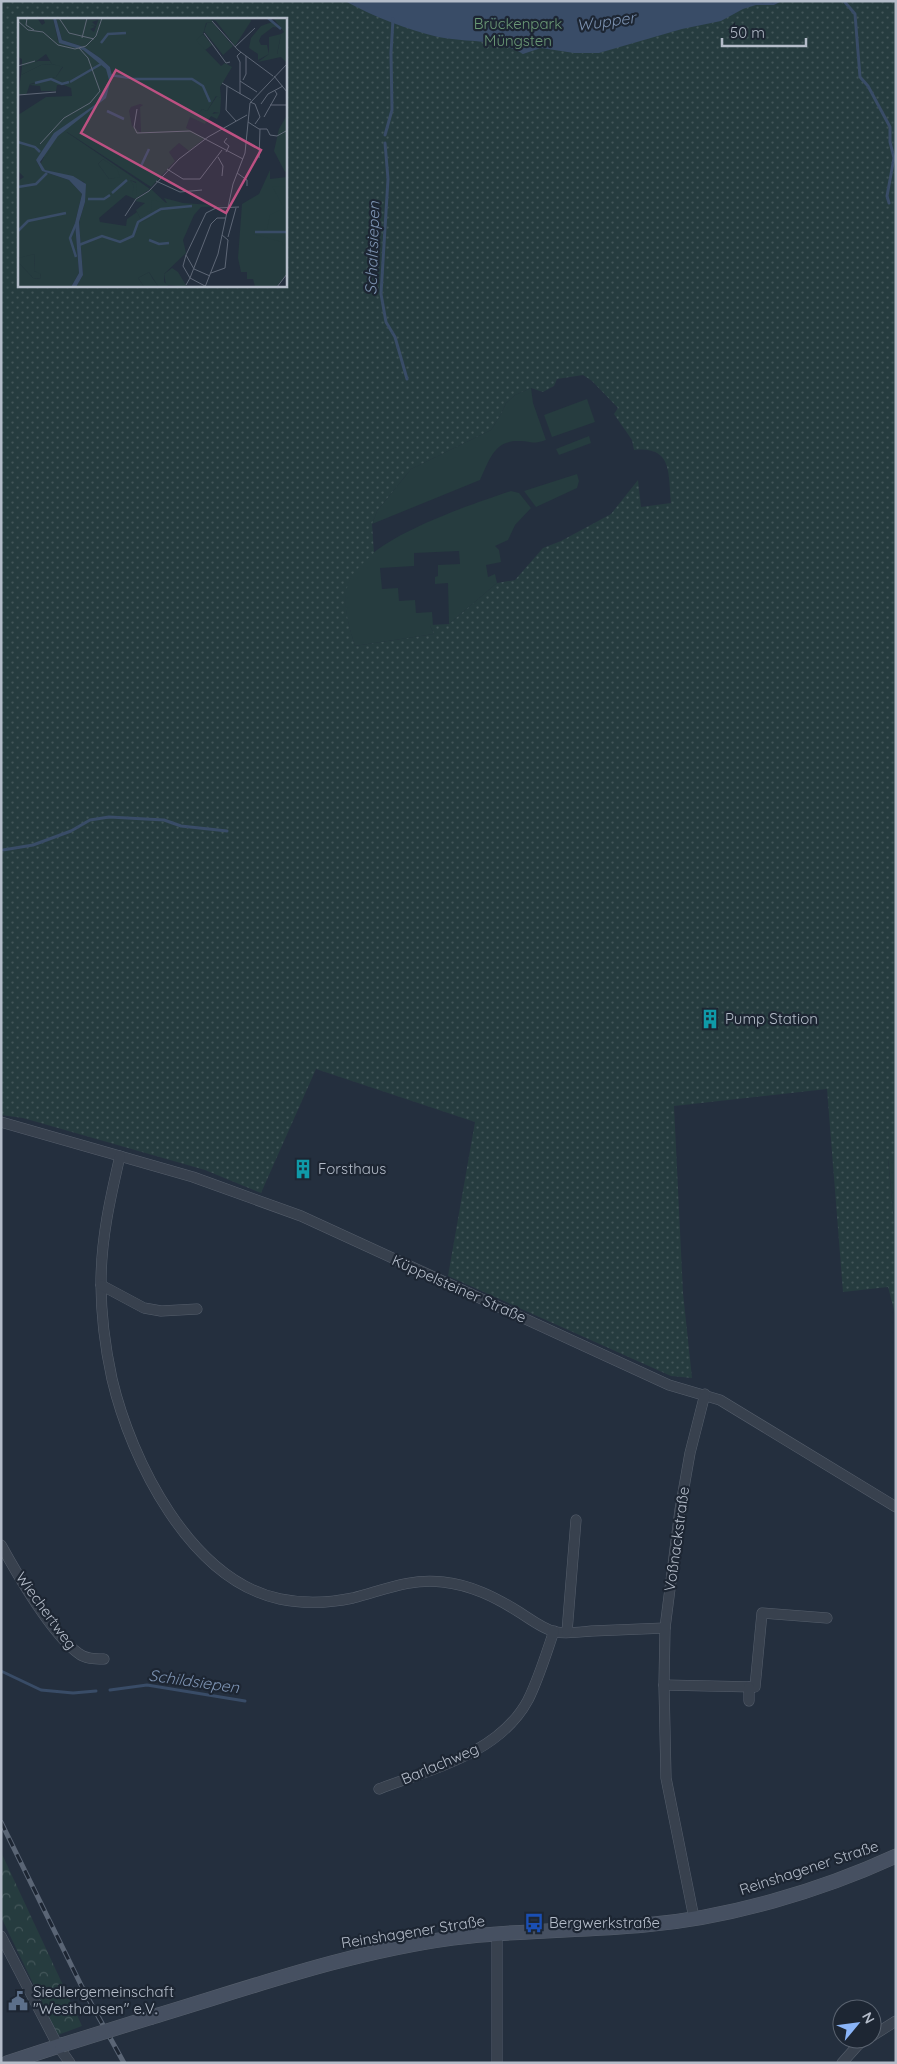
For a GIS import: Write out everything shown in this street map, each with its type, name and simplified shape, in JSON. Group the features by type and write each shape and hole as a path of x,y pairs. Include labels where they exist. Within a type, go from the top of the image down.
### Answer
{"main road":[{"name":"Reinshagener Straße","path":"7,2063 310,1967 362,1954 453,1938 630,1927 694,1918 768,1902 873,1866 896,1856"}],"street":[{"name":"Küppelsteiner Straße","path":"1,1122 72,1140 120,1156 193,1176 301,1216 669,1385 705,1394 720,1400 896,1507"},
{"path":"120,1156 105,1221 101,1285 107,1352 116,1394 146,1473 168,1510 194,1544 219,1568 249,1589 279,1598 304,1602 329,1602 352,1598 411,1581 462,1585 483,1592 554,1632 665,1628"},
{"path":"101,1285 144,1308 161,1312 198,1309"},
{"name":"Voßnackstraße","path":"694,1918 666,1778 665,1628 690,1452 705,1394"},
{"path":"567,1632 576,1520"},
{"name":"Wiechertweg","path":"1,1545 34,1597 66,1641 78,1654 86,1658 104,1659"},
{"path":"664,1685 755,1687 762,1613 827,1618"},
{"name":"Barlachweg","path":"379,1789 468,1754 497,1737 512,1722 527,1701 554,1632"},
{"path":"748,1687 749,1701"},
{"path":"497,1934 497,2063"},
{"path":"1,1936 70,2063"},
{"path":"882,2030 896,2021"},
{"path":"842,2063 854,2049"}],"green space":[{"path":"1,1 765,1 774,5 782,1 896,1 896,1161 888,1160 896,1240 896,1317 888,1287 843,1292 827,1089 674,1106 683,1293 692,1378 671,1376 448,1276 475,1122 316,1069 261,1193 205,1170 23,1118 1,1115","holes":["583,375 592,381 618,408 614,414 632,440 634,450 656,452 662,457 668,472 671,503 641,507 638,480 611,514 561,541 543,548 515,580 497,583 449,624 430,625 434,634 355,646 346,607 348,584 356,571 374,553 372,524 377,511 411,469 491,430 506,403 515,395 531,388 543,392 554,386 557,379"]},
{"path":"531,388 533,403 546,440 534,443 523,441 504,444 493,453 480,480 372,524 377,511 411,469 491,430 506,403 515,395"},
{"path":"587,399 595,422 552,437 544,415"},
{"path":"589,436 591,443 559,455 556,449"},
{"path":"577,474 579,481 577,488 536,507 524,491"},
{"path":"511,491 519,493 531,508 515,525 508,540 495,546 499,550 501,562 486,565 488,577 495,574 497,583 449,624 448,583 435,584 435,577 438,576 438,565 460,564 459,551 414,553 414,566 380,568 382,589 398,588 399,601 415,600 416,613 432,612 433,625 430,625 434,634 355,646 350,631 345,598 348,583 358,567 375,552 396,538 420,526 470,505"},
{"path":"888,1159 896,1161 896,1240"},
{"path":"1,1852 82,2026 58,2035 1,1917"}],"water":[{"name":"Brückenpark Müngsten","path":"345,1 782,1 774,5 756,5 743,9 721,21 682,29 599,53 574,53 541,48 523,54 503,45 449,39 415,31 378,17"}],"waterway":[{"path":"844,1 855,14 860,77 868,86 890,127 890,142 894,158 887,196 889,203"},
{"name":"Schaltsiepen","path":"385,135 392,110 391,53 393,19"},
{"name":"Schaltsiepen","path":"385,143 388,179 381,294 386,322 395,337 407,379"},
{"path":"3,850 33,845 71,831 90,820 109,817 164,820 181,826 227,831"},
{"name":"Schildsiepen","path":"1,1671 41,1690 73,1693 96,1691"},
{"name":"Schildsiepen","path":"110,1690 147,1685 245,1701"}],"railway":[{"path":"1,1822 82,1987 124,2063"}],"place":[{"name":"Pump Station","path":"710,1019"},
{"name":"Forsthaus","path":"303,1169"},
{"name":"Bergwerkstraße","path":"534,1923"},
{"name":"Siedlergemeinschaft \"Westhausen\" e.V.","path":"18,2001"}],"water label":[{"name":"Wupper","path":"606,21"}]}
